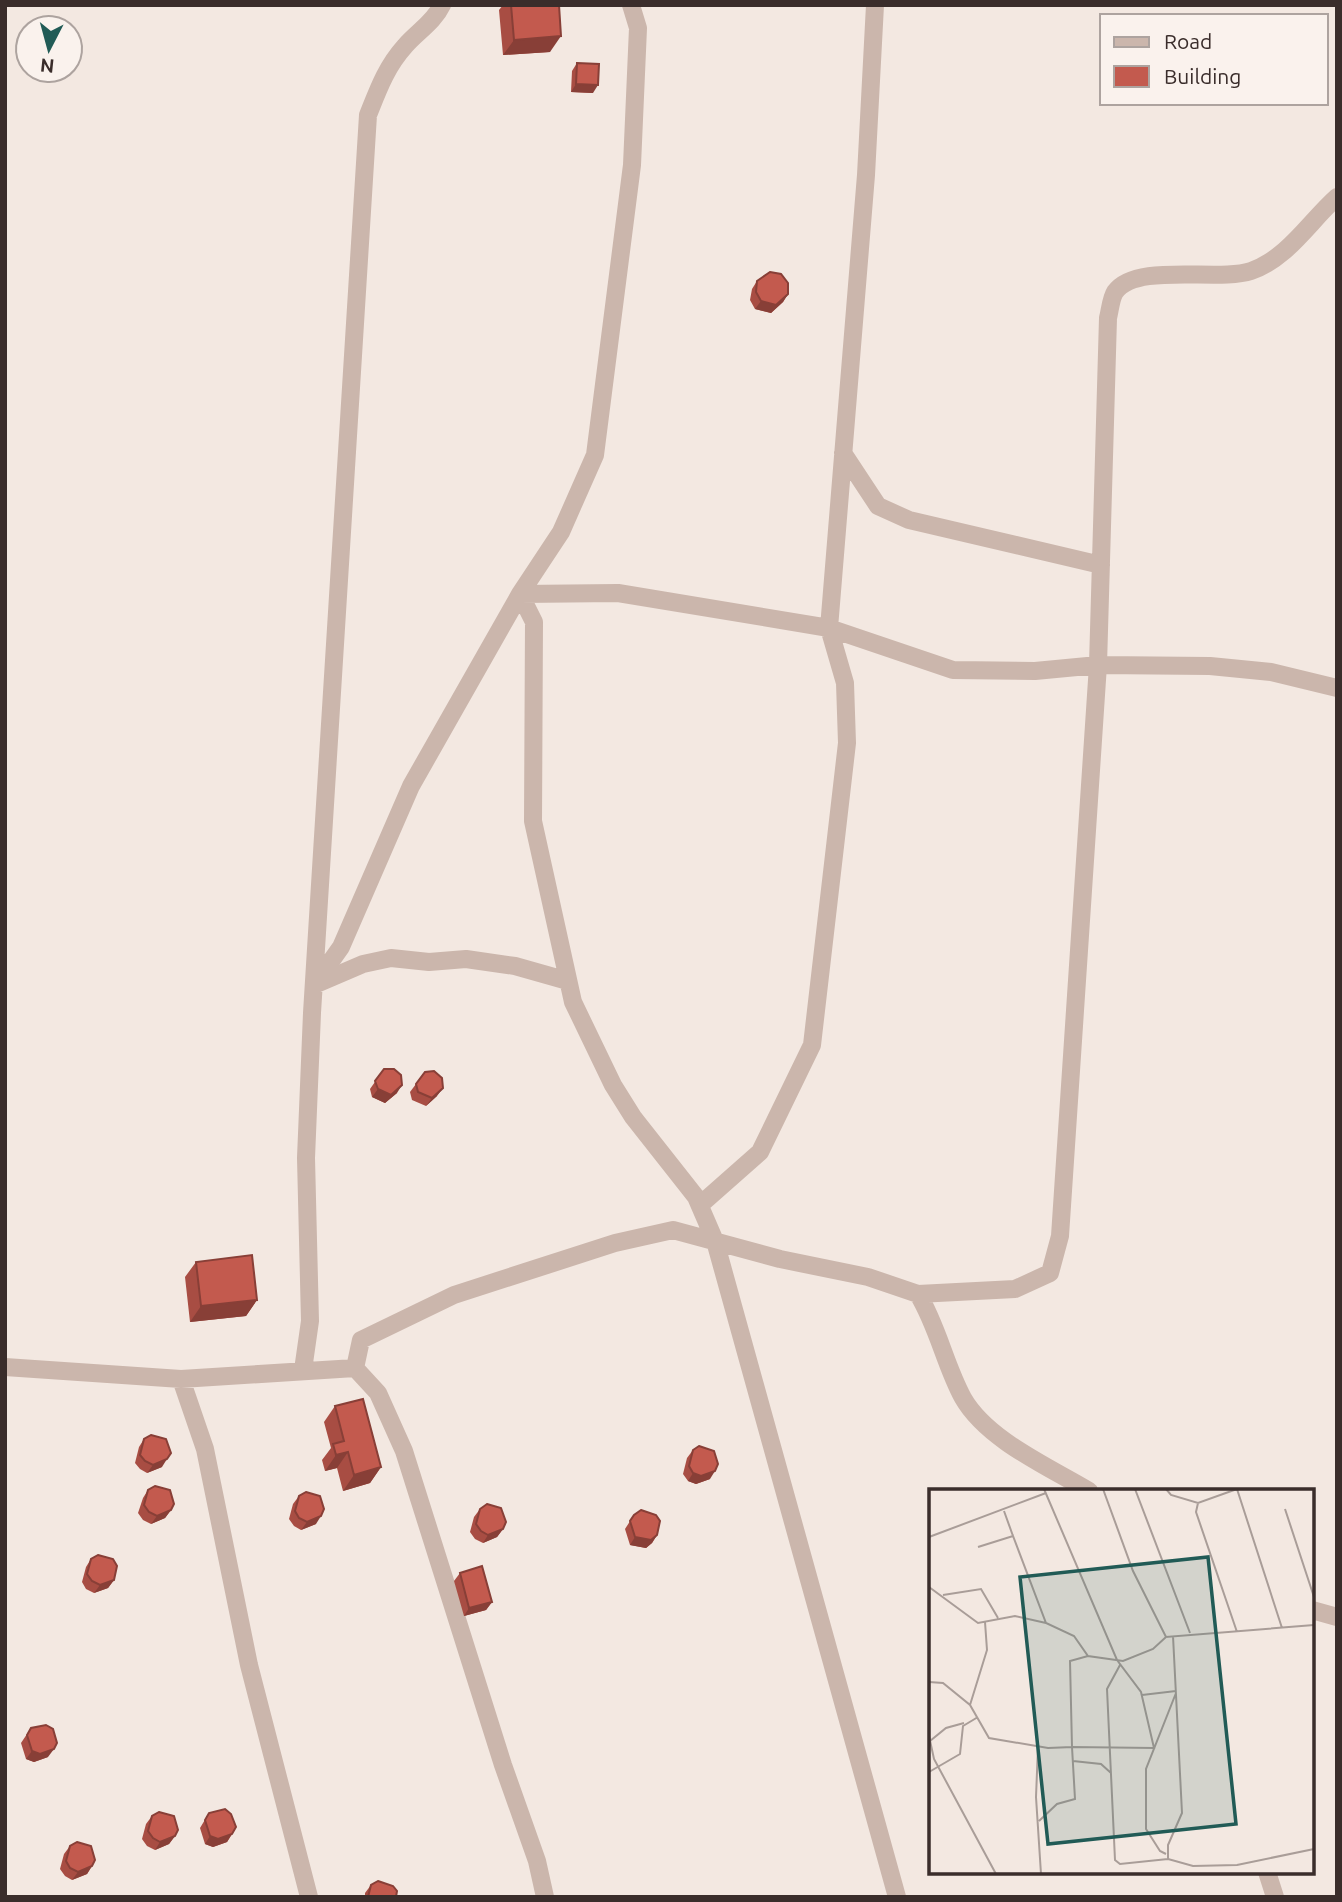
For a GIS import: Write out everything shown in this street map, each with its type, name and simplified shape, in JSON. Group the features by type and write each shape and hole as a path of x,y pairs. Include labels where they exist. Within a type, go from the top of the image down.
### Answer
{"street":[{"path":"303,1370 310,1321 306,1158 314,985 368,115 385,71 404,46 437,16 442,5"},
{"path":"314,985 341,947 411,786 520,594 561,532 595,455 632,166 638,28 631,5"},
{"path":"700,1205 760,1152 812,1045 847,743 845,683 829,628 866,175 875,5"},
{"path":"355,1368 361,1340 454,1295 615,1243 673,1230 868,1277 918,1294 1015,1289 1050,1273 1060,1236 1098,665 1108,318 1114,293 1125,281 1156,275 1251,271 1292,245 1337,197"},
{"path":"843,453 878,506 909,520 1101,565"},
{"path":"520,594 618,593 829,628 953,670 1035,671 1098,665 1210,666 1271,672 1337,688"},
{"path":"520,594 534,622 533,821 573,1002 613,1085 700,1205 715,1241 897,1897"},
{"path":"314,985 363,964 391,958 429,961 466,959 515,966 568,981"},
{"path":"918,1294 933,1320 964,1399 1005,1443 1086,1489"},
{"path":"5,1367 181,1379 355,1368 378,1393 404,1451 503,1765 537,1861 545,1897"},
{"path":"181,1379 205,1449 249,1665 309,1897"},
{"path":"1314,1611 1337,1617"},
{"path":"1269,1874 1275,1897"}],"building":[{"path":"511,5 559,5 561,36 514,40"},
{"path":"577,63 599,64 598,85 576,84"},
{"path":"770,272 781,274 788,283 788,294 776,305 761,301 756,292 757,281"},
{"path":"384,1069 394,1069 401,1075 402,1085 391,1095 378,1089 375,1081"},
{"path":"434,1071 442,1078 443,1088 432,1098 418,1092 416,1084 425,1072"},
{"path":"252,1255 257,1300 201,1306 196,1262"},
{"path":"363,1399 381,1467 354,1475 348,1452 336,1455 333,1444 344,1441 335,1406"},
{"path":"151,1435 166,1439 171,1453 167,1459 153,1465 140,1455 144,1439"},
{"path":"699,1446 714,1451 718,1464 715,1471 701,1476 693,1473 689,1466 693,1450"},
{"path":"155,1486 170,1490 174,1504 171,1510 157,1516 149,1512 144,1505 148,1490"},
{"path":"306,1492 320,1496 324,1509 321,1516 307,1522 299,1518 295,1511 299,1496"},
{"path":"487,1504 501,1508 506,1522 503,1529 488,1535 476,1524 480,1509"},
{"path":"641,1510 656,1515 660,1521 657,1535 651,1540 635,1537 630,1521"},
{"path":"98,1555 113,1559 117,1566 114,1580 100,1585 92,1581 87,1574 91,1559"},
{"path":"482,1566 492,1602 469,1608 460,1573"},
{"path":"46,1725 53,1729 57,1743 54,1749 40,1754 32,1751 27,1735 31,1728"},
{"path":"225,1809 231,1814 236,1827 232,1834 218,1839 210,1836 205,1820 209,1813"},
{"path":"159,1812 174,1816 178,1830 175,1836 160,1842 148,1831 152,1816"},
{"path":"77,1842 91,1846 95,1860 92,1866 78,1872 70,1868 66,1861 70,1846"},
{"path":"378,1881 393,1886 397,1891 396,1897 368,1897 371,1885"}]}
